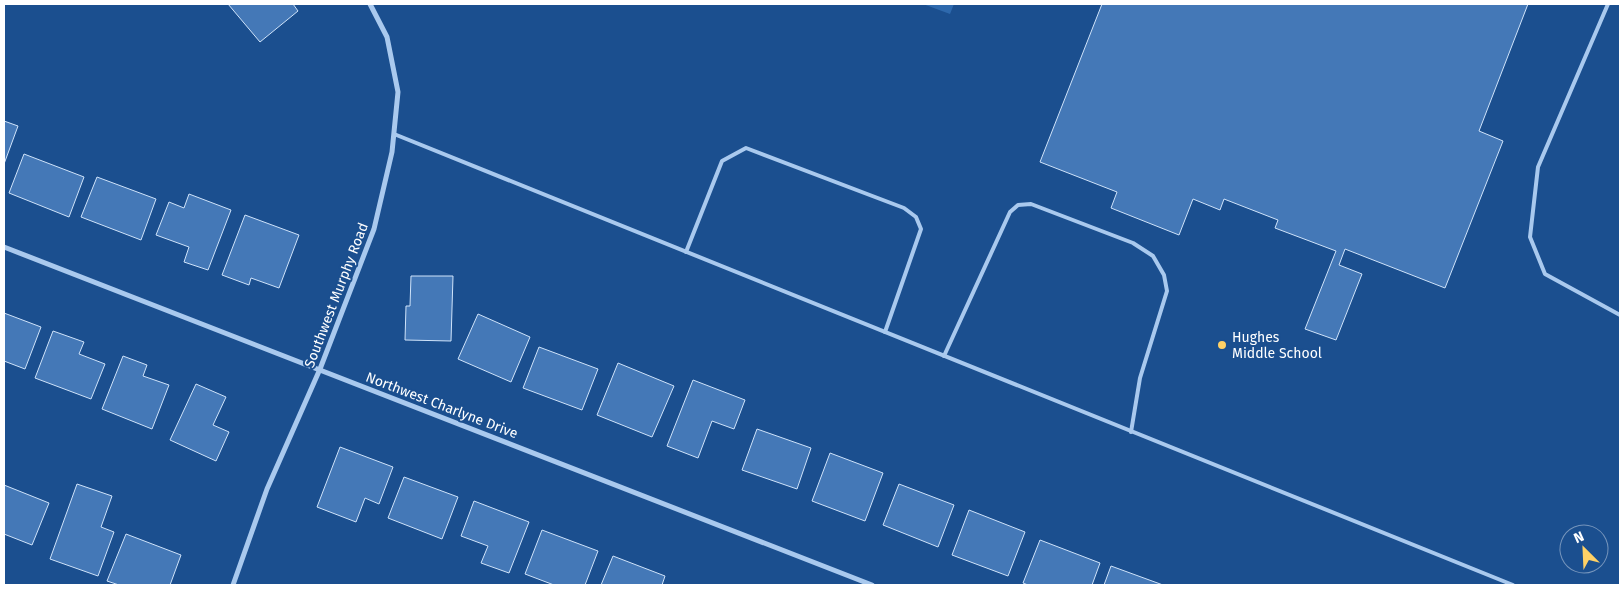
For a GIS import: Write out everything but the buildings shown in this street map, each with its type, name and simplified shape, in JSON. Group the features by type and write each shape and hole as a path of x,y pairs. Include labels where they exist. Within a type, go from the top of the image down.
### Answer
{"street":[{"name":"Southwest Murphy Road","path":"233,585 267,489 320,369 374,229 392,152 398,92 387,37 370,4"},
{"name":"Northwest Charlyne Drive","path":"4,247 872,585"}],"lane":[{"path":"1608,4 1538,167 1530,237 1545,274 1620,315"},
{"path":"394,134 1513,585"},
{"path":"686,252 722,160 746,148 904,208 916,217 921,229 885,332"},
{"path":"944,356 1010,212 1018,205 1031,204 1133,243 1152,256 1164,275 1167,291 1140,378 1132,432"}],"shaded area":[{"path":"923,4 954,4 950,14"}],"place":[{"name":"Hughes Middle School","path":"1222,345"}]}
